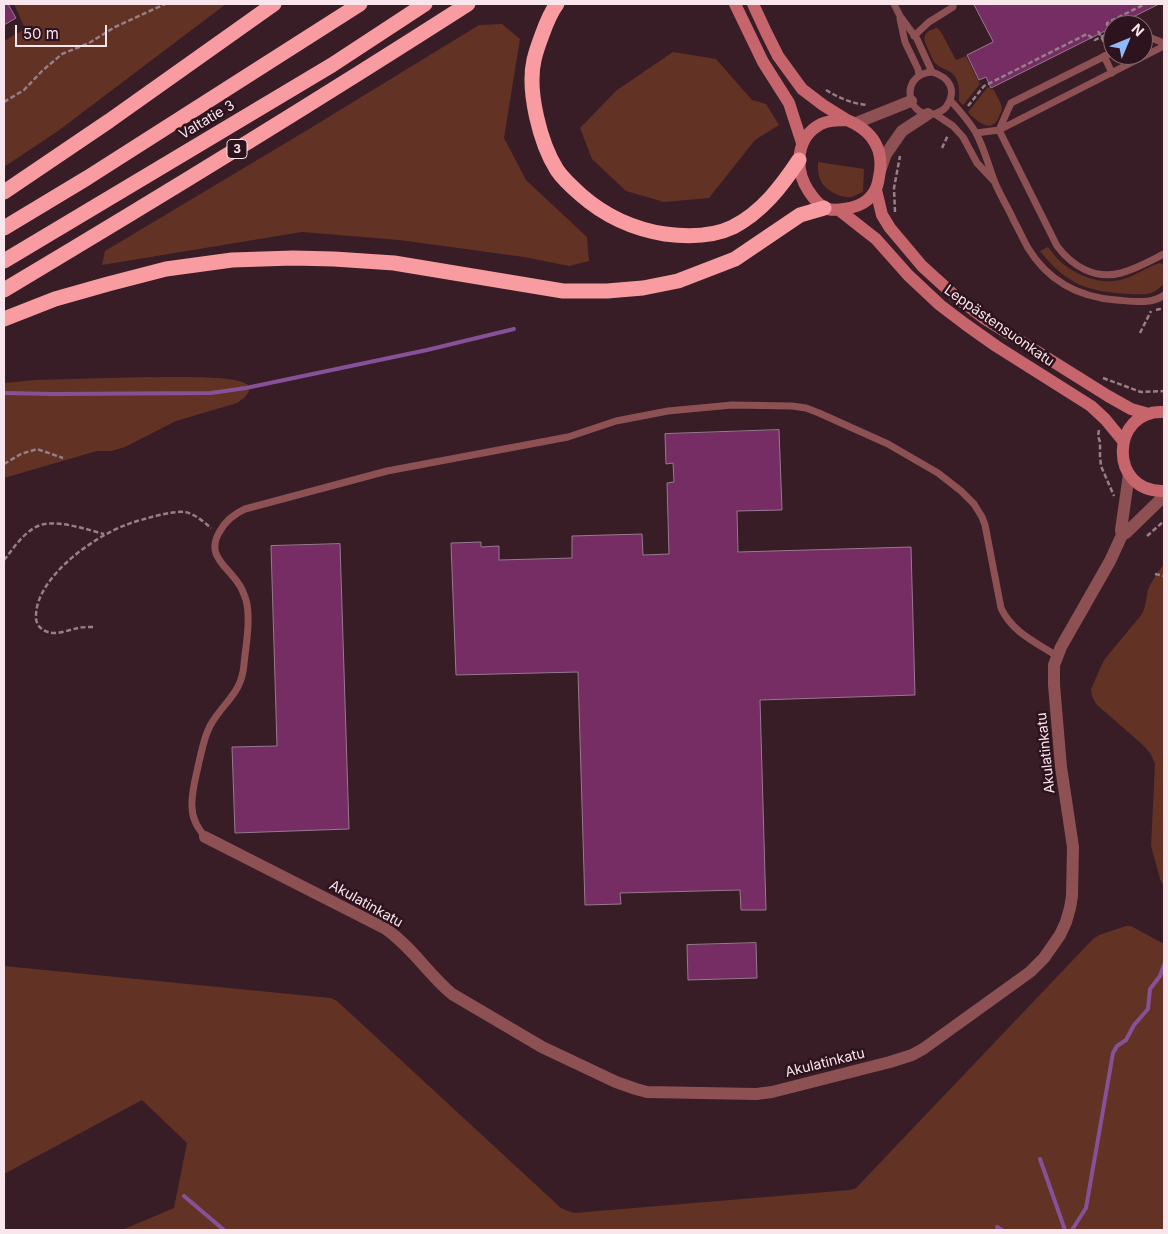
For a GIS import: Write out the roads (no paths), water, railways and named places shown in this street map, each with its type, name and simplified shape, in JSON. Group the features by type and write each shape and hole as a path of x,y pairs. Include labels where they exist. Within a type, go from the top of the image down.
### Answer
{"highway":[{"path":"4,192 109,121 274,4"},
{"name":"Valtatie 3","path":"4,228 81,182 360,4"},
{"name":"Valtatie 3","path":"4,261 332,64 425,4"},
{"name":"3","path":"4,290 179,185 468,4"},
{"path":"557,4 546,25 534,62 534,106 547,150 557,170 570,186 602,212 620,222 658,233 676,236 696,236 715,233 731,228 744,221 756,211 781,186 799,160"},
{"path":"4,319 55,299 108,284 166,269 232,260 293,258 394,263 563,291 607,291 643,288 678,280 736,259 800,215 832,209"}],"main road":[{"path":"735,4 763,62 789,103 802,143"},
{"path":"753,4 778,56 802,89 823,105 866,130 875,141 880,153 881,168 876,190 869,200 857,206 832,209 815,199 806,187 800,174 799,160 802,143 810,132 821,124 831,121 852,122"},
{"name":"Leppästensuonkatu","path":"876,190 882,215 890,228 922,266 956,296 985,319 1108,396 1132,409 1149,414"},
{"name":"Leppästensuonkatu","path":"832,209 876,239 908,276 940,305 996,346 1091,406 1105,419 1124,442"},
{"path":"1164,412 1149,414 1133,425 1127,433 1122,453 1124,464 1136,482 1158,492 1164,491"}],"street":[{"path":"852,122 887,112 911,101"},
{"path":"881,168 886,154 902,131 931,114"},
{"name":"Akulatinkatu","path":"205,837 386,929 408,946 442,986 452,994 542,1047 616,1082 636,1089 648,1092 756,1094 772,1092 912,1055 1030,972 1044,958 1066,922 1072,896 1073,847 1061,767 1054,665 1057,656 1110,561 1122,535 1121,530 1129,474"},
{"name":"Akulatinkatu","path":"1122,535 1164,496"}],"lane":[{"path":"894,4 900,16 917,39 932,72"},
{"path":"914,36 929,22 953,7 954,4"},
{"path":"900,16 905,42 919,75"},
{"path":"976,133 998,130 1164,45"},
{"path":"998,130 1011,103 1103,57"},
{"path":"1108,65 1112,73"},
{"path":"931,114 944,109 950,100 952,90 948,81 941,74 925,72 912,82 909,92 911,101 921,112 931,114 953,126 963,137 977,163 994,180"},
{"path":"950,100 976,133 987,156 994,180 1029,249 1044,269 1061,284 1085,295 1112,300 1143,302 1164,295"},
{"path":"998,130 1057,246 1064,256 1073,263 1089,272 1107,275 1122,273 1164,254"},
{"path":"205,837 198,829 193,817 192,807 193,789 205,736 210,725 234,694 242,680 244,670 248,618 246,602 238,583 218,559 215,547 218,534 230,518 245,509 387,471 568,437 616,422 668,411 732,405 792,406 806,408 819,413 888,444 938,473 974,504 985,525 1001,608 1006,618 1019,632 1057,656"}],"waterway":[{"path":"4,393 211,393 246,388 427,350 514,329"},
{"path":"1072,1230 1086,1208 1113,1053 1117,1046 1126,1040 1134,1025 1148,1009 1150,989 1160,976 1164,965"},
{"path":"1040,1159 1065,1230"},
{"path":"184,1196 224,1230"},
{"path":"997,1227 1002,1230"}]}
